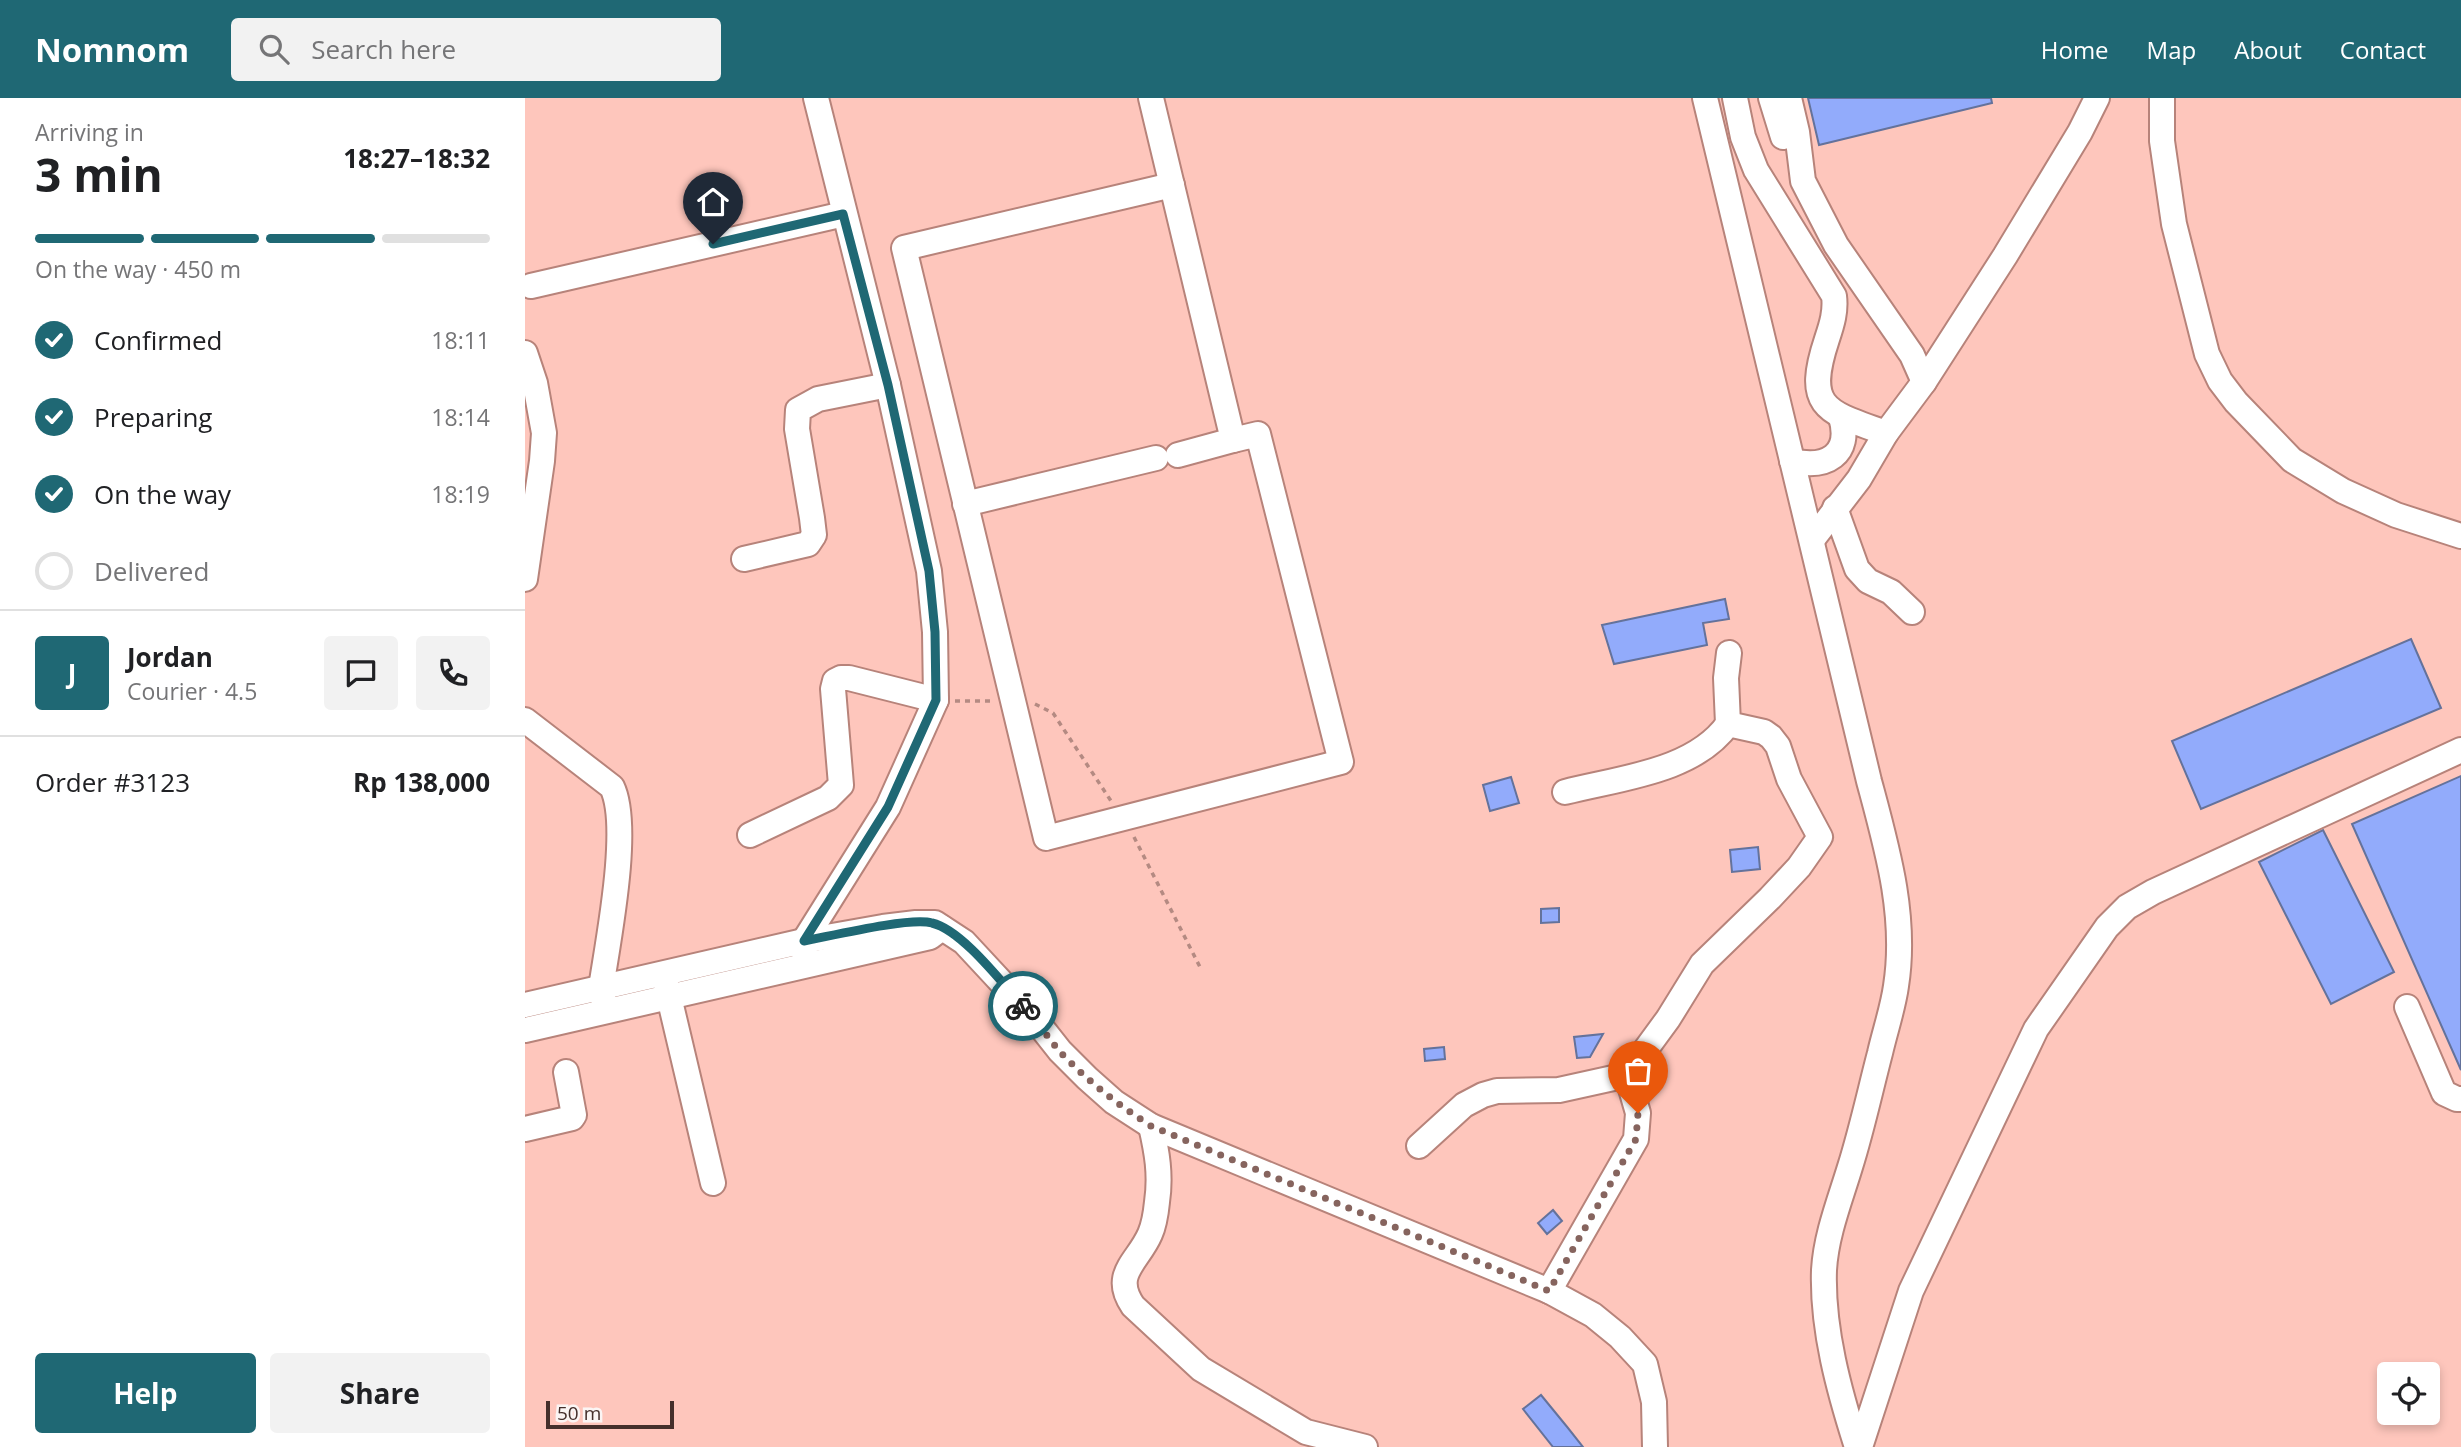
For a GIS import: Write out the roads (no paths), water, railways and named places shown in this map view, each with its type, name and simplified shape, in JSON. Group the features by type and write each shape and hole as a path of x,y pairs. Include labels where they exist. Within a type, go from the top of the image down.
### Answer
{"street":[{"path":"805,953 888,807 936,700 935,632 929,571 888,385 816,98"},
{"path":"1151,98 1233,440"},
{"path":"1705,98 1869,781 1892,865 1899,937 1896,986 1857,1144 1831,1231 1824,1268 1826,1316 1843,1401 1858,1447"},
{"path":"1735,98 1743,137 1756,170 1834,296 1836,308 1816,385 1822,402 1841,417 1886,433"},
{"path":"1770,98 1788,156 1836,246 1912,355 1924,382"},
{"path":"1789,98 1797,132 1803,181"},
{"path":"1812,540 1859,479 1886,433 1924,382 2039,200 2097,98"},
{"path":"2162,98 2162,141 2173,224 2207,354 2220,381 2236,402 2292,460 2343,491 2396,515 2461,536"},
{"path":"965,504 1258,434 1341,762 1046,838 965,504 904,248 1172,186"},
{"path":"531,286 843,214"},
{"path":"525,353 535,383 544,433 525,579"},
{"path":"744,559 808,544 813,538 797,429 799,410 818,400 888,385"},
{"path":"1792,461 1815,464 1826,462 1838,452 1845,429 1841,417"},
{"path":"1835,508 1857,569 1868,581 1891,592 1912,611"},
{"path":"1565,792 1679,764 1720,735 1728,724 1726,678 1729,653"},
{"path":"750,835 828,797 841,785 833,689 835,681 849,678 936,700"},
{"path":"525,720 612,787 618,799 619,839 601,988 607,1012"},
{"path":"1419,1146 1464,1105 1483,1095 1497,1091 1559,1090 1627,1075 1668,1020 1702,964 1799,867 1820,837 1789,779 1778,746 1772,737 1764,732 1728,724"},
{"path":"1858,1447 1911,1291 2036,1028 2107,927 2127,907 2153,892 2461,750"},
{"path":"525,1030 669,998 805,953 916,923 935,923 964,942 1087,1078 1114,1102 1151,1126 1549,1291 1593,1315 1620,1336 1645,1364 1654,1402 1655,1447"},
{"path":"527,998 805,953"},
{"path":"663,974 713,1183"},
{"path":"2407,1007 2444,1093 2461,1098"},
{"path":"525,1129 572,1118 574,1115 566,1072"},
{"path":"1549,1291 1636,1139 1638,1113 1627,1075"},
{"path":"1151,1126 1160,1166 1158,1201 1151,1233 1127,1271 1125,1294 1201,1369 1306,1432 1365,1447"}]}
